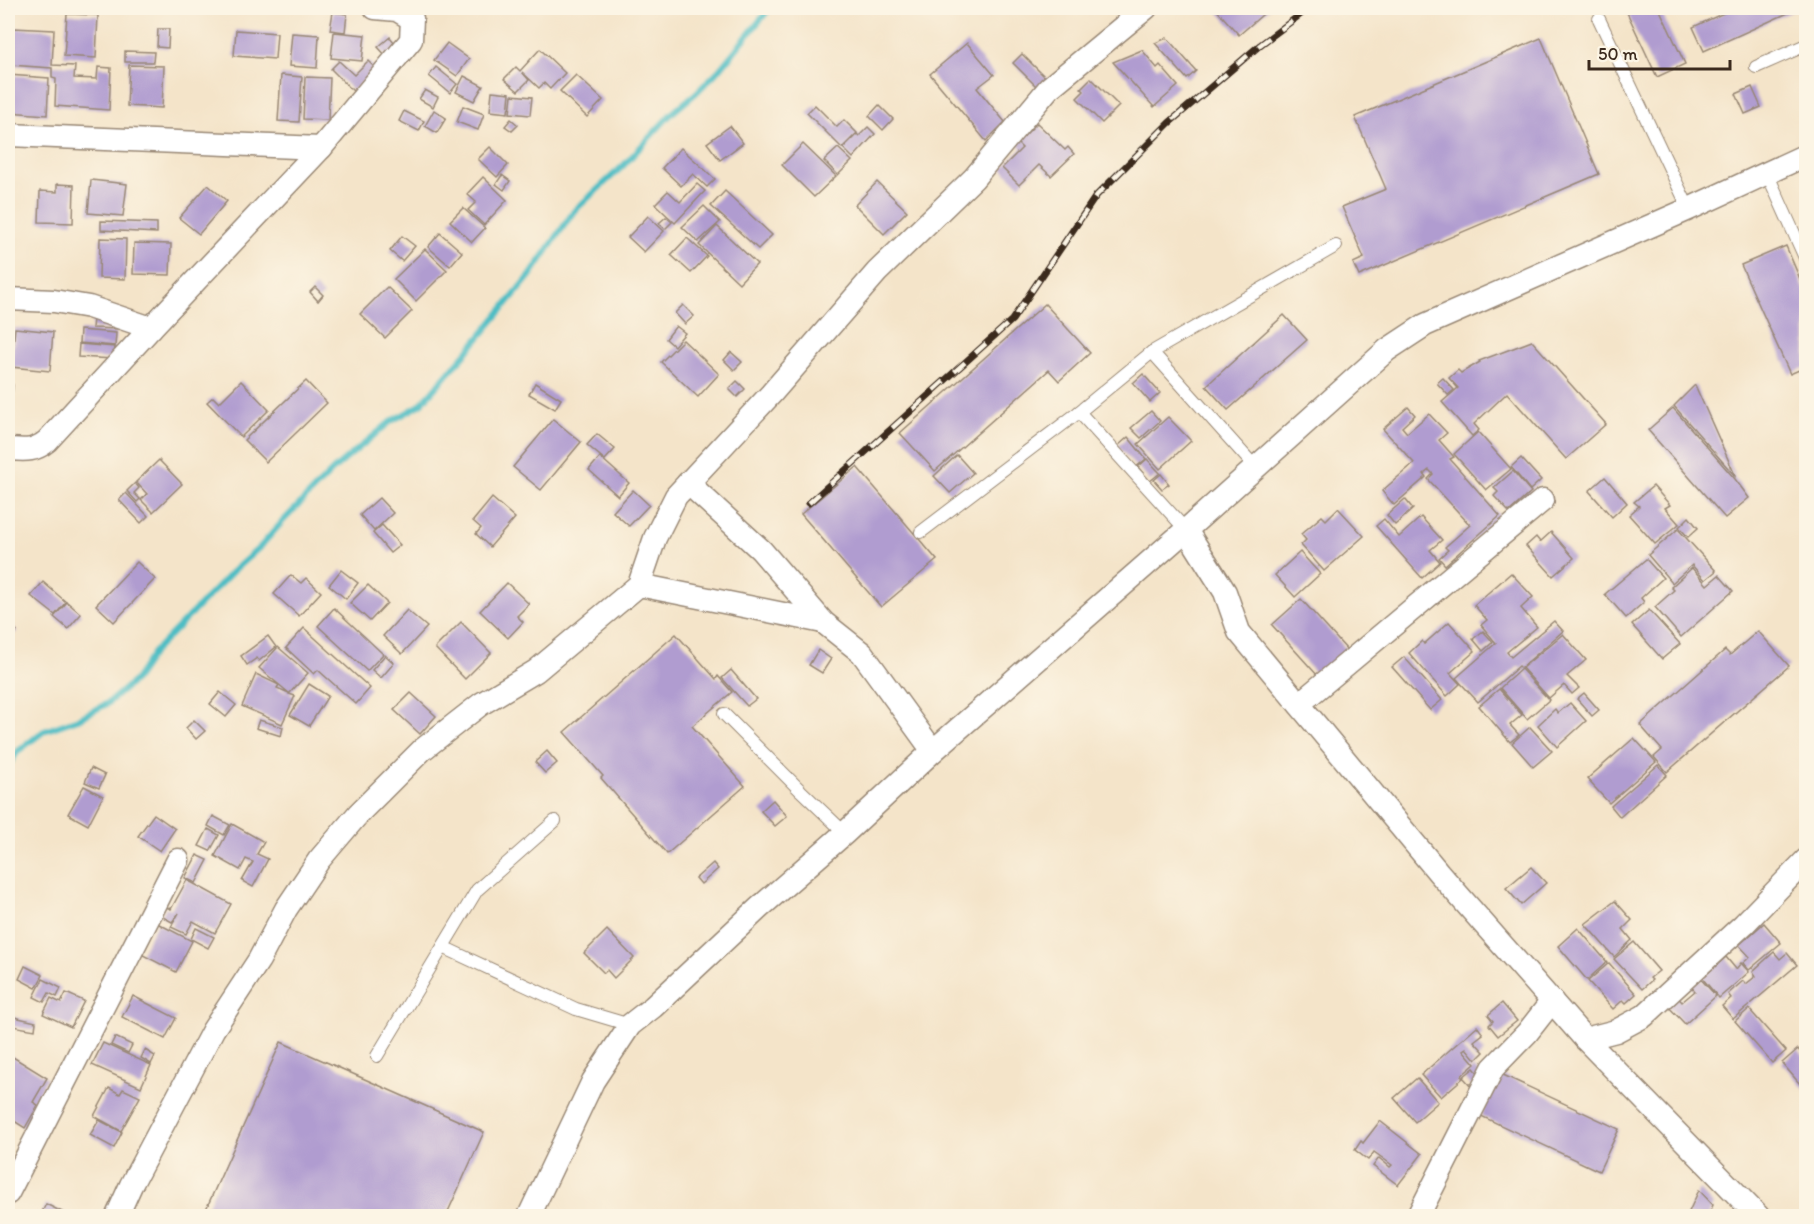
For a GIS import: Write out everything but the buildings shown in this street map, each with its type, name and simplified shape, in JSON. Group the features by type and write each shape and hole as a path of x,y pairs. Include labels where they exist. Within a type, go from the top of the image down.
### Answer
{"street":[{"path":"8,449 28,450 39,447 47,441 321,148 411,40 412,19 397,10 375,8"},
{"path":"117,1216 213,1030 259,960 286,909 319,860 358,813 422,750 481,704 536,671 639,585 655,538 676,496 771,394 877,272 974,178 1049,88 1146,8"},
{"path":"8,135 321,148"},
{"path":"529,1216 593,1081 630,1025 653,1008 759,908 845,833 933,751 1388,350 1425,325 1806,155"},
{"path":"8,299 54,301 89,307 151,328"},
{"path":"688,483 761,550 823,622 862,652 933,751"},
{"path":"1299,705 1543,500"},
{"path":"1186,530 1225,592 1239,632 1299,705 1454,890 1585,1039 1758,1216"},
{"path":"639,585 823,622"},
{"path":"8,1193 178,860"},
{"path":"1585,1039 1616,1031 1644,1016 1744,924 1806,860"},
{"path":"1418,1216 1493,1068 1527,1033 1552,1001"}],"lane":[{"path":"1599,19 1689,209"},
{"path":"1756,67 1806,45"},
{"path":"1767,173 1806,260"},
{"path":"921,532 1078,412 1152,352 1336,246"},
{"path":"1152,352 1256,468"},
{"path":"1078,412 1186,530"},
{"path":"724,714 845,833"},
{"path":"376,1056 477,890 555,820"},
{"path":"443,947 576,1009 630,1025"}],"waterway":[{"path":"8,766 18,751 44,731 78,719 108,703 135,680 154,652 233,571 260,547 334,469 390,422 420,405 530,276 574,211 623,166 671,114 720,69 770,8"}],"railway":[{"path":"809,503 1012,320 1096,196 1169,123 1260,45 1309,8"}]}
